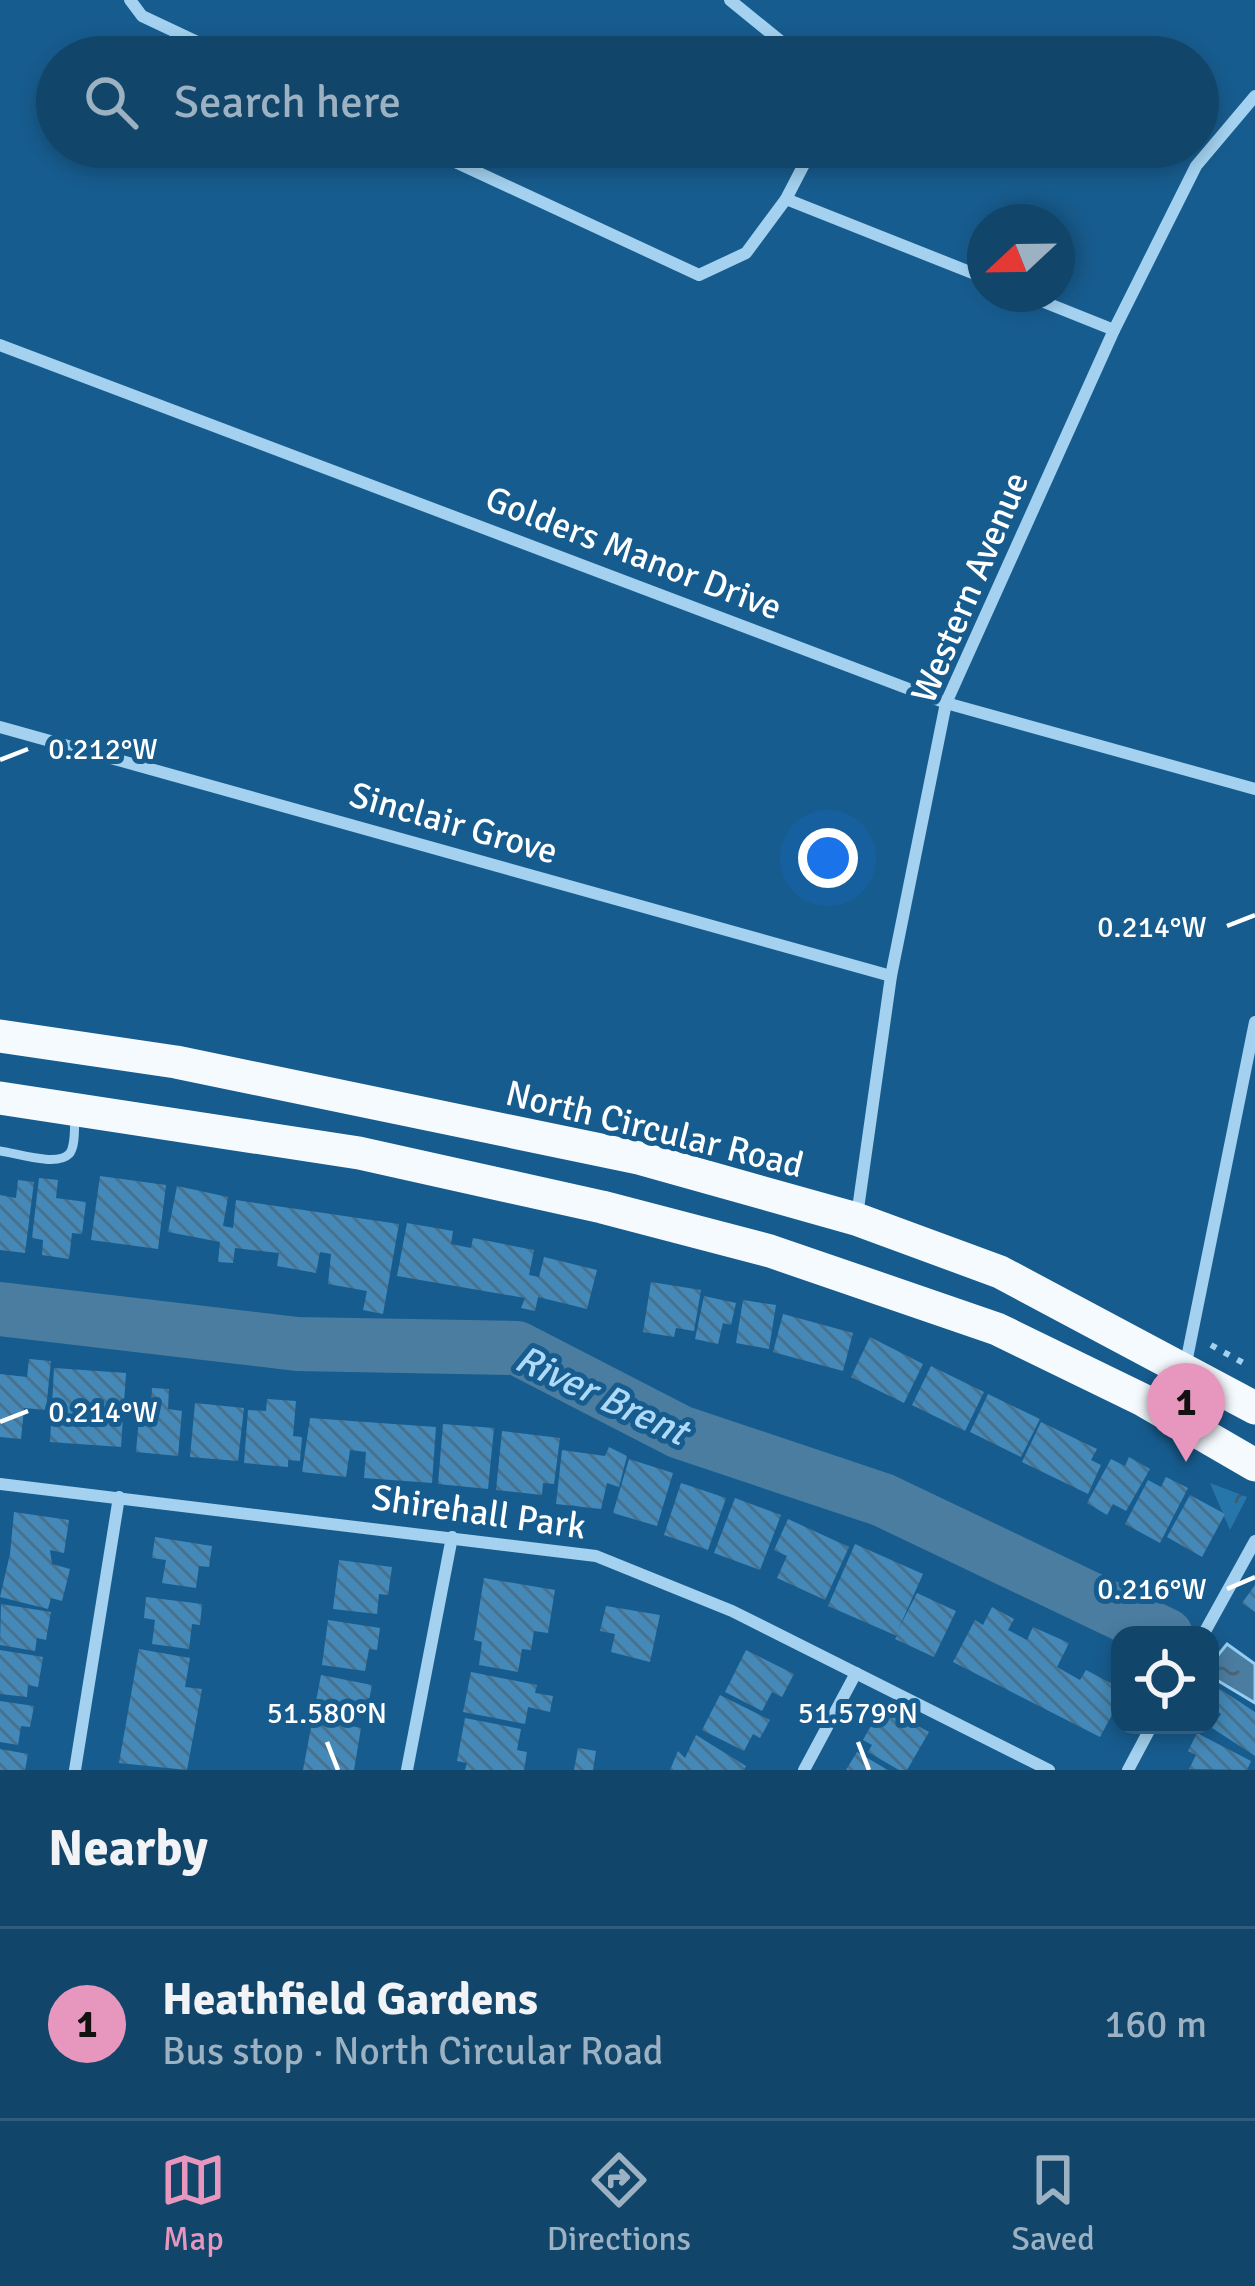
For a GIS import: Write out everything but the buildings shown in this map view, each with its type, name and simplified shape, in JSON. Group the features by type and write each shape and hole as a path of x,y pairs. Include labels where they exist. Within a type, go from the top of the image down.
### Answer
{"highway":[{"name":"North Circular Road","path":"0,1036 176,1062 638,1158 856,1220 1000,1272 1255,1408"},
{"path":"0,1098 358,1153 602,1207 770,1252 997,1329 1143,1400 1255,1466"}],"street":[{"path":"130,0 142,16 184,36"},
{"path":"730,0 774,36"},
{"name":"Western Avenue","path":"1219,139 1255,96"},
{"path":"468,168 699,275 746,253 786,199 802,168"},
{"name":"Western Avenue","path":"856,1220 891,976 946,703 1114,330 1195,168"},
{"path":"786,199 967,271"},
{"path":"1069,312 1114,330"},
{"name":"Golders Manor Drive","path":"0,345 946,703 1255,789"},
{"name":"Sinclair Grove","path":"0,727 891,976"},
{"path":"1184,1369 1255,1022"},
{"name":"Shirehall Park","path":"0,1484 596,1556 732,1611 1049,1770"},
{"path":"75,1770 119,1497"},
{"path":"407,1770 452,1537"},
{"path":"1208,1626 1255,1541"},
{"path":"804,1770 856,1672"},
{"path":"1128,1770 1147,1734"}],"lane":[{"path":"0,1151 53,1159 67,1156 72,1151 75,1110"}],"path":[{"path":"1192,1335 1255,1370"}],"green space":[{"path":"0,1294 309,1331 446,1339 506,1334 537,1340 572,1352 664,1409 702,1426 807,1450 869,1473 1180,1626 1111,1629 885,1514 771,1470 708,1458 667,1443 564,1378 510,1366 321,1359 227,1342 0,1319"},
{"path":"1210,1483 1247,1497 1230,1530"}],"water":[{"path":"1227,1644 1255,1664 1255,1703 1219,1681 1219,1654"}],"waterway":[{"name":"River Brent","path":"0,1309 297,1344 517,1348 680,1432 883,1500 1147,1626"}],"place":[{"name":"Heathfield Gardens","path":"1186,1462"}]}
